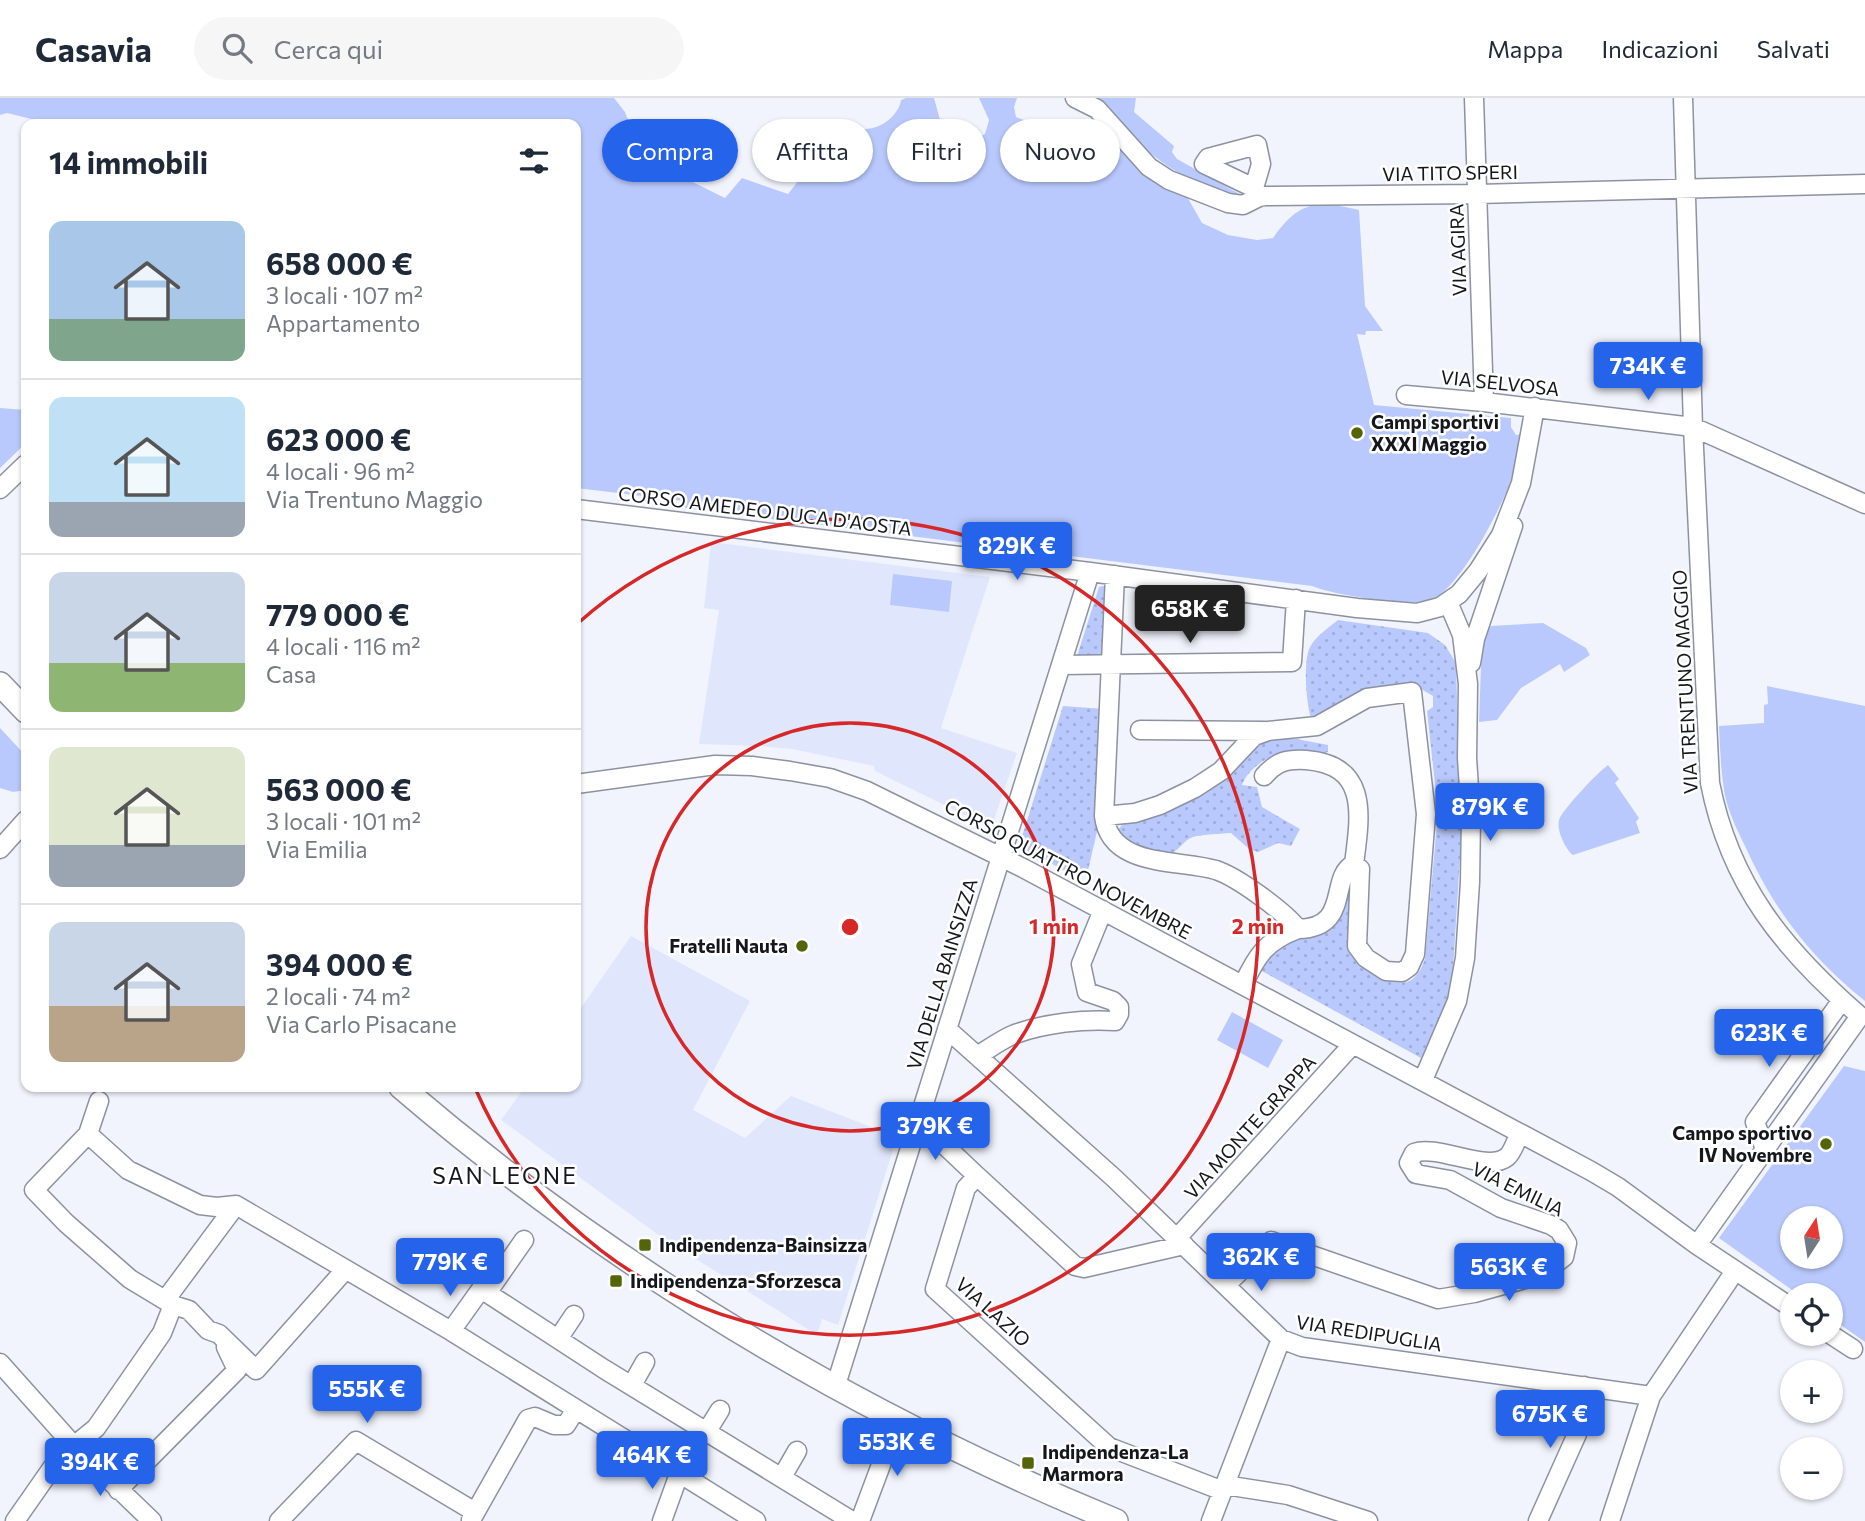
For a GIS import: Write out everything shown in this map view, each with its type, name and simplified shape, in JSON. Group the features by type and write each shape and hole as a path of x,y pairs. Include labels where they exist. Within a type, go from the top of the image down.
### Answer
{"main road":[{"path":"0,684 21,706"},
{"path":"407,1092 538,1196 640,1270 737,1331 897,1422 1021,1482 1116,1521"}],"street":[{"name":"VIA TITO SPERI","path":"1075,98 1097,109 1149,167 1169,180 1228,203 1243,205 1256,192 1478,194 1865,184"},
{"name":"VIA AGIRA","path":"1474,98 1483,402"},
{"name":"VIA TRENTUNO MAGGIO","path":"1683,98 1706,734 1715,810 1746,884 1772,926 1809,971 1860,1016 1697,1245"},
{"name":"VIA SELVOSA","path":"1406,395 1535,407 1693,427 1865,504"},
{"path":"1423,1080 1457,1001 1465,958 1471,818 1466,758 1468,684 1475,639 1518,513 1535,407"},
{"path":"0,489 21,469"},
{"path":"1468,684 1462,635 1448,602 1468,585 1501,535 1521,483"},
{"name":"CORSO AMEDEO DUCA D'AOSTA","path":"581,510 1417,613 1432,610 1448,602"},
{"name":"VIA DELLA BAINSIZZA","path":"835,1388 1090,572"},
{"path":"1115,575 1104,816 1109,836 1129,851 1168,863 1218,871 1278,909 1289,917 1298,929"},
{"path":"1061,665 1292,662 1296,599"},
{"path":"1140,730 1268,731 1317,726 1367,698 1412,692 1426,814 1415,954 1409,967 1402,972 1386,971 1366,958 1357,946 1360,869 1354,864"},
{"path":"1104,816 1135,813 1195,788 1221,771 1254,736 1268,731"},
{"path":"1264,776 1273,765 1283,760 1320,762 1342,770 1350,779 1358,810 1354,864"},
{"name":"CORSO QUATTRO NOVEMBRE","path":"581,783 715,765 790,771 830,779 867,791 1103,910 1618,1187 1697,1245 1780,1300"},
{"path":"0,849 21,826"},
{"path":"1243,985 1253,965 1273,940 1327,921 1347,869 1354,864"},
{"path":"976,1056 1014,1034 1096,1020 1115,1021 1119,1007 1113,1001 1087,992 1081,964 1103,910"},
{"path":"1765,1149 1755,1122 1842,1000"},
{"name":"VIA REDIPUGLIA","path":"947,1029 1114,1178 1281,1339 1302,1347 1651,1396"},
{"name":"VIA MONTE GRAPPA","path":"1180,1241 1353,1044"},
{"path":"99,1101 88,1134 34,1189 66,1223 130,1279 169,1302 189,1310 257,1370 345,1270"},
{"path":"919,1121 1075,1266 1084,1268 1180,1241"},
{"name":"VIA EMILIA","path":"1226,1285 1271,1241 1438,1299 1474,1293 1546,1271 1563,1257 1567,1243 1559,1230 1541,1220 1501,1208 1450,1181 1416,1174 1409,1163 1414,1153 1428,1150 1468,1159 1502,1159 1509,1155 1520,1133"},
{"path":"88,1134 128,1170 200,1205 236,1205 451,1331 756,1521"},
{"name":"VIA LAZIO","path":"977,1176 966,1188 935,1289 1109,1447 1224,1488"},
{"path":"15,1521 59,1458 96,1428 162,1333 169,1302 236,1205"},
{"path":"451,1331 524,1240"},
{"path":"1610,1521 1651,1396 1735,1271"},
{"path":"484,1291 852,1521"},
{"path":"558,1339 574,1315"},
{"path":"118,1490 237,1370 219,1334"},
{"path":"1211,1521 1281,1339"},
{"path":"1843,1342 1853,1349"},
{"path":"632,1385 645,1362"},
{"path":"0,1363 75,1447 152,1521"},
{"path":"1538,1521 1577,1434 1584,1386"},
{"path":"279,1521 356,1441 473,1517 528,1419 535,1417 554,1425 566,1425 576,1409"},
{"path":"707,1431 720,1410"},
{"path":"860,1521 897,1422"},
{"path":"782,1477 797,1451"},
{"path":"662,1521 679,1474"},
{"path":"1224,1488 1288,1495 1367,1521"}],"shaded area":[{"path":"0,98 614,98 628,119 602,119 602,182 693,182 725,198 742,178 788,194 797,182 873,182 873,128 887,121 887,182 986,182 986,130 989,120 979,98 1017,98 1014,107 1016,117 1021,119 1000,119 1000,182 1120,182 1120,150 1145,172 1185,193 1202,223 1228,235 1257,240 1273,238 1291,217 1310,206 1331,205 1359,210 1365,306 1383,331 1357,334 1374,405 1511,418 1511,427 1516,435 1524,434 1519,458 1503,499 1469,561 1442,592 1430,600 1420,602 1371,599 1312,586 685,508 685,501 581,489 581,119 32,119 7,113 0,115"},
{"path":"934,98 940,119 889,119 897,111 901,100"},
{"path":"1091,98 1136,98 1134,112 1174,146 1172,152 1177,159 1243,196 1223,194 1193,181 1147,150 1120,127 1120,119 1112,119"},
{"path":"0,408 21,410 21,448 0,468"},
{"path":"711,542 990,577 941,728 1017,753 991,828 875,771 874,766 792,749 699,744 719,610 704,608"},
{"path":"893,574 952,581 949,612 890,605"},
{"path":"1103,586 1102,657 1077,656 1099,587"},
{"path":"1338,620 1428,633 1445,645 1456,663 1461,841 1452,986 1447,1005 1421,1058 1260,970 1271,948 1278,943 1331,930 1351,875 1351,935 1374,965 1390,978 1405,982 1419,972 1425,959 1438,811 1427,711 1433,707 1433,696 1414,685 1318,718 1311,718 1306,682 1308,653 1322,632"},
{"path":"1543,623 1586,648 1590,655 1564,672 1560,664 1521,688 1497,720 1479,722 1482,638 1491,626"},
{"path":"1767,686 1865,706 1865,1001 1827,967 1781,912 1756,869 1727,802 1719,726 1764,723 1764,705 1768,704"},
{"path":"1063,706 1105,709 1098,827 1087,875 1070,866 1067,872 1019,846"},
{"path":"0,728 21,751 21,791 13,792 0,788"},
{"path":"1286,737 1328,745 1328,752 1290,751 1275,755 1255,767 1242,785 1257,787 1262,807 1300,829 1291,846 1278,843 1258,852 1249,849 1231,833 1216,834 1193,837 1171,854 1158,855 1120,838 1118,830 1124,822 1262,741"},
{"path":"1608,765 1619,779 1615,783 1639,818 1636,822 1640,833 1573,855 1562,839 1559,820 1581,791"},
{"path":"631,936 750,1001 693,1110 745,1138 791,1096 897,1137 838,1325 822,1319 817,1335 664,1239 501,1120 521,1092 581,1092 581,1008"},
{"path":"1232,1012 1283,1040 1268,1068 1217,1040"},
{"name":"Campo sportivo IV Novembre","path":"1844,1066 1865,1071 1865,1342 1843,1326 1843,1283 1782,1283 1719,1238"}],"place":[{"name":"Campi sportivi XXXI Maggio","path":"1357,433"},
{"name":"Fratelli Nauta","path":"802,946"},
{"name":"Campo sportivo IV Novembre","path":"1826,1144"},
{"name":"Indipendenza-Bainsizza","path":"645,1245"},
{"name":"Indipendenza-Sforzesca","path":"616,1281"},
{"name":"Indipendenza-La Marmora","path":"1028,1463"}],"district":[{"name":"SAN LEONE","path":"505,1176"}]}
